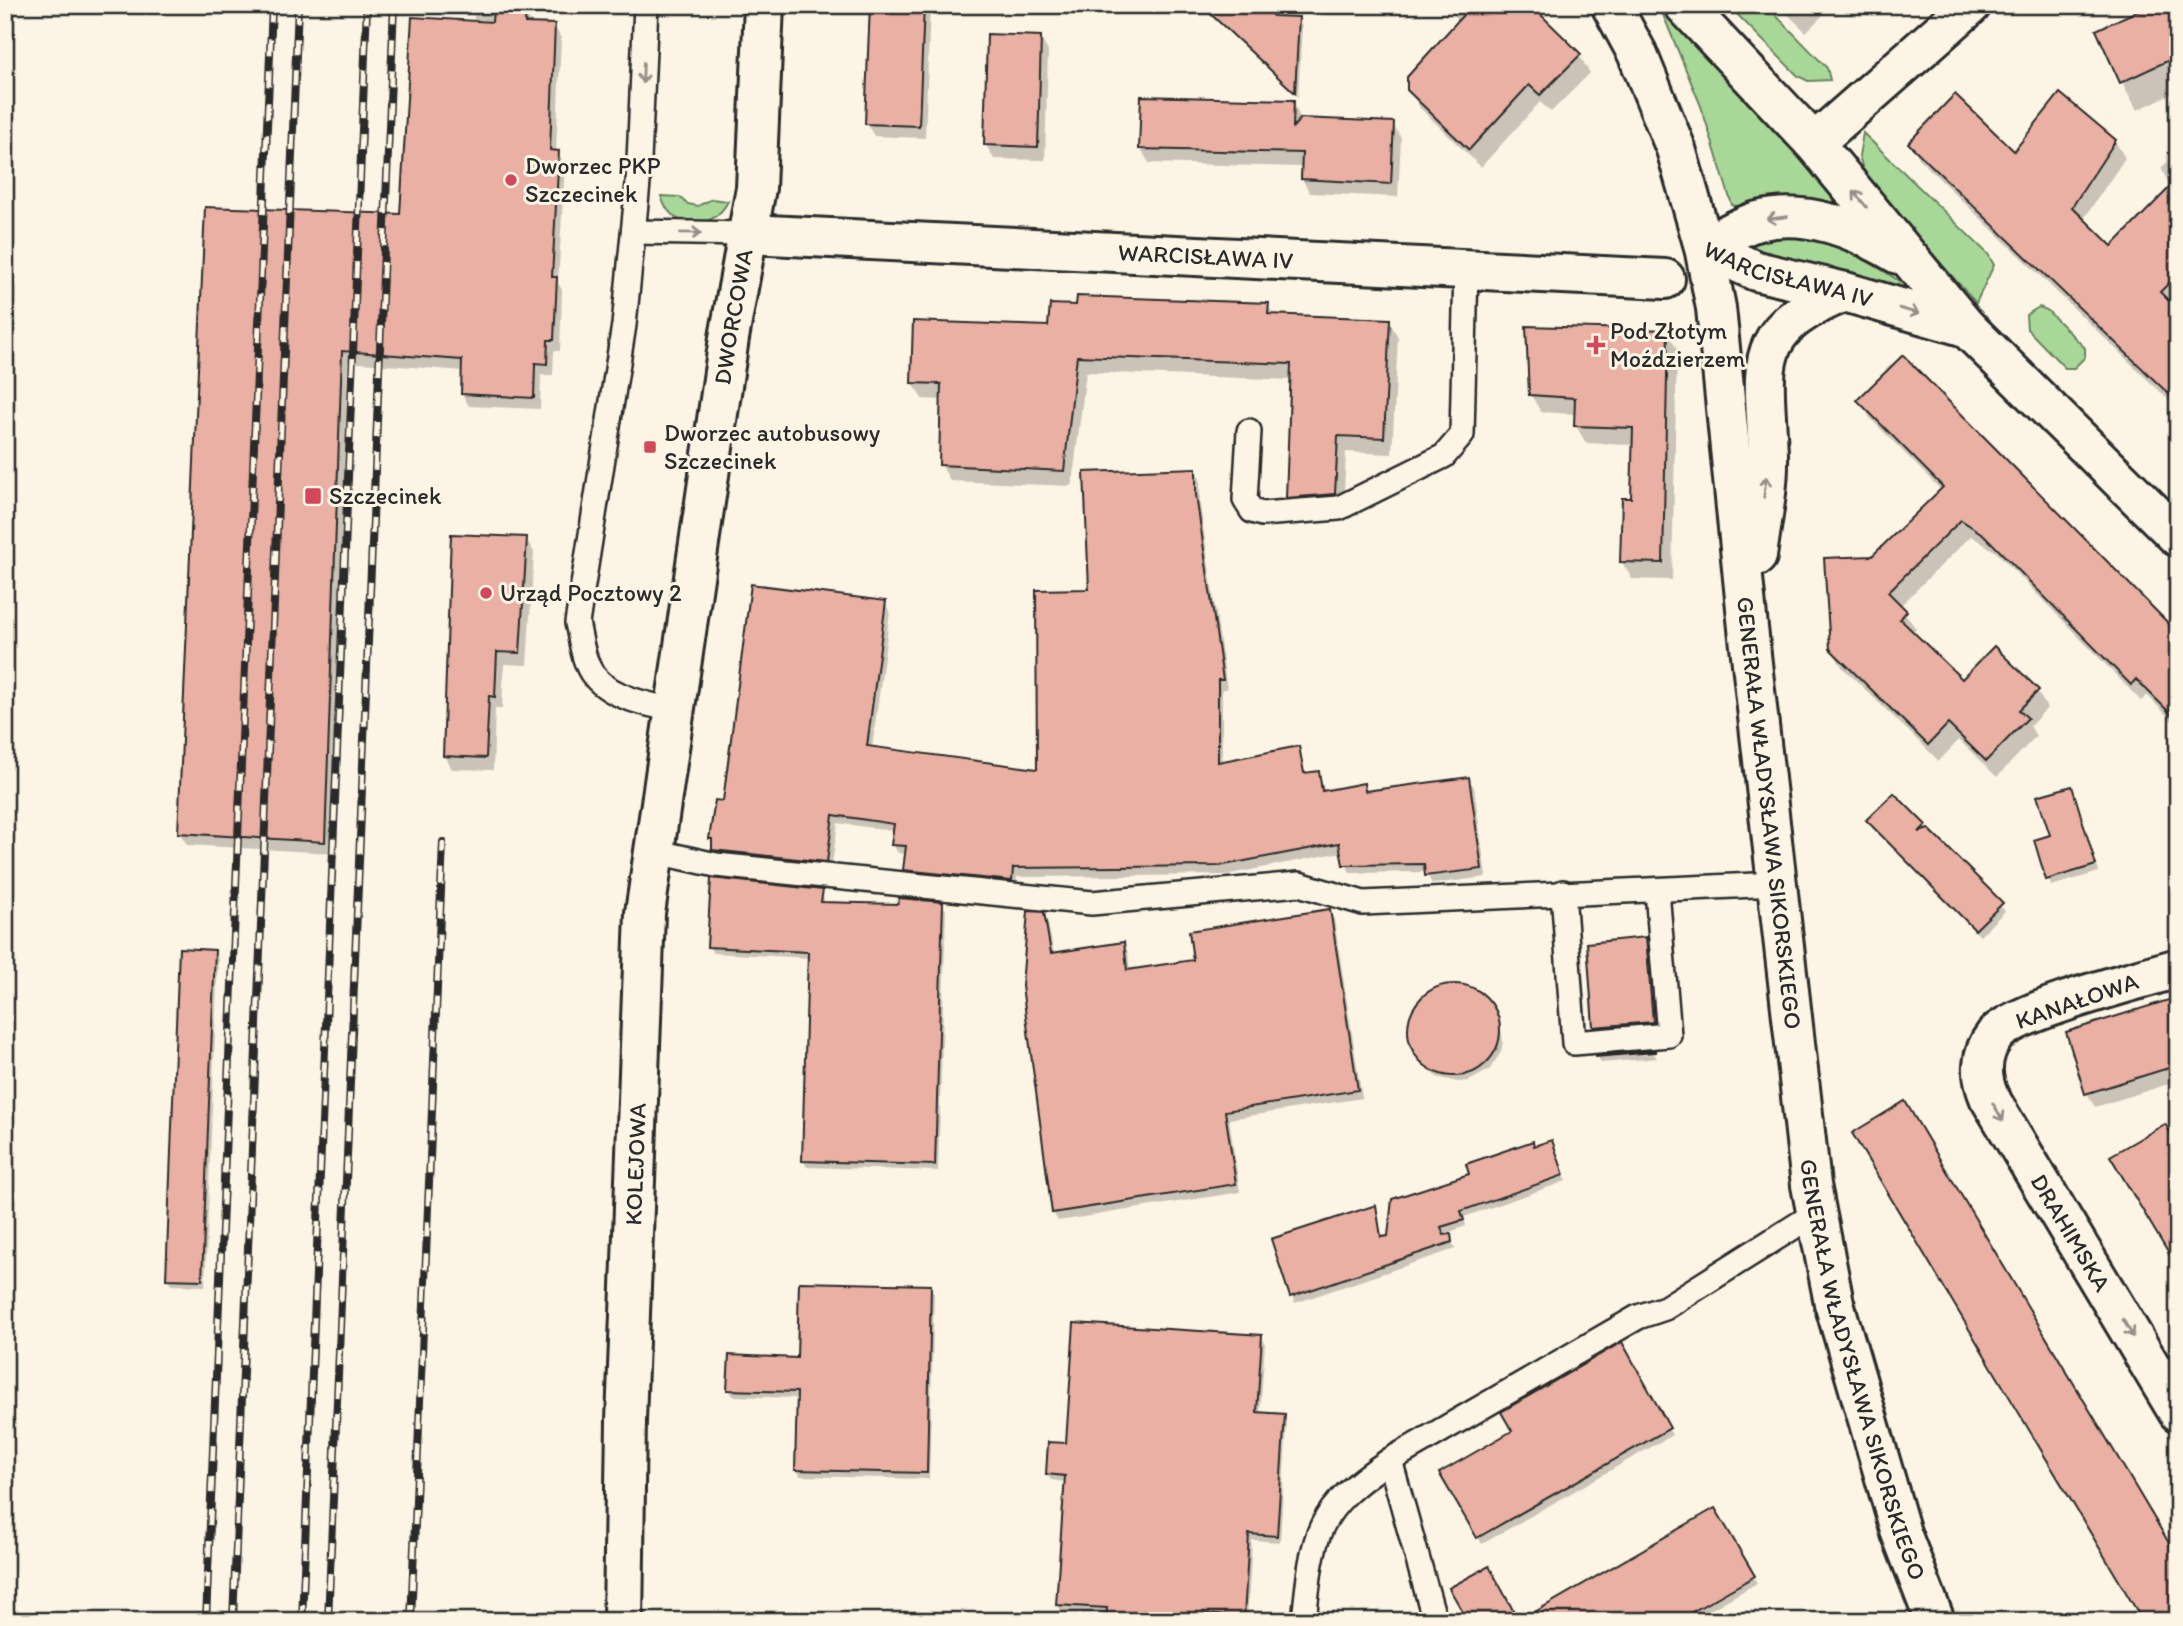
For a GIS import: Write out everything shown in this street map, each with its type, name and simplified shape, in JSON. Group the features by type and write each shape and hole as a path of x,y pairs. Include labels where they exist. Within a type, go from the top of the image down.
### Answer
{"street":[{"name":"DWORCOWA","path":"676,710 729,338 756,188 764,5"},
{"name":"GENERAŁA WŁADYSŁAWA SIKORSKIEGO","path":"1611,5 1637,53 1676,149 1704,247 1716,308 1748,628 1816,1213 1834,1303 1901,1534 1935,1621"},
{"name":"WARCISŁAWA IV","path":"1684,5 1814,144 1966,327 2178,537"},
{"path":"1814,144 1908,57 1971,5"},
{"name":"WARCISŁAWA IV","path":"1704,247 1757,221 1792,216 1831,223 1874,240 1910,260"},
{"name":"WARCISŁAWA IV","path":"748,234 1665,279"},
{"name":"WARCISŁAWA IV","path":"1704,247 1756,271 1845,292 1966,327"},
{"path":"1748,628 1768,457 1764,399 1767,354 1784,327 1814,304 1845,292"},
{"name":"KOLEJOWA","path":"623,1621 625,1434 640,988 653,851 676,710"},
{"name":"KANAŁOWA","path":"1987,1048 1995,1035 2018,1018 2178,968"},
{"name":"DRAHIMSKA","path":"1987,1048 1983,1076 1989,1097 2178,1412"}],"lane":[{"path":"646,5 634,232 624,325 577,623 583,651 593,676 614,692 676,710"},
{"path":"634,232 748,234"},
{"path":"1249,431 1245,500 1252,511 1262,514 1339,508 1444,456 1462,435 1466,268"},
{"path":"653,851 716,865 1092,904 1299,884 1363,903 1777,884"},
{"path":"1563,892 1574,1043 1669,1035 1657,891"},
{"path":"1304,1621 1311,1557 1317,1530 1332,1506 1356,1483 1390,1460 1638,1317 1665,1308 1816,1213"},
{"path":"1390,1460 1435,1621"}],"green space":[{"path":"1659,5 1667,5 1808,158 1843,207 1795,197 1732,205 1701,106"},
{"path":"1728,5 1766,5 1827,68 1830,80 1808,81 1798,76"},
{"path":"1863,133 1988,254 1994,265 1976,303 1866,179 1859,156"},
{"path":"661,196 680,197 688,204 698,206 712,199 728,201 713,218 693,223 674,216 666,208"},
{"path":"1793,236 1811,239 1862,259 1894,277 1923,299 1752,252 1747,246 1768,238"},
{"path":"2039,307 2047,310 2085,348 2085,357 2074,368 2065,368 2027,329 2026,315"}],"building":[{"path":"870,5 924,5 919,126 865,124"},
{"path":"1201,5 1262,5 1273,16 1299,17 1295,93"},
{"path":"1472,5 1531,5 1581,54 1540,95 1529,85 1469,150 1407,90 1407,77"},
{"path":"2150,5 2178,5 2178,56 2120,83 2096,30"},
{"path":"493,10 526,11 525,23 555,24 550,150 559,151 552,277 557,277 554,340 548,340 547,364 535,363 534,398 461,394 462,360 342,351 325,842 178,833 205,207 400,214 412,17 492,22"},
{"path":"987,34 1041,36 1038,147 984,145"},
{"path":"2060,93 2116,140 2072,207 2112,246 2178,179 2178,274 2160,292 2178,310 2178,403 1908,143 1955,94 2014,151"},
{"path":"1141,96 1294,100 1293,127 1301,118 1394,122 1391,184 1301,179 1302,153 1139,149"},
{"path":"1077,296 1269,303 1268,314 1390,319 1384,438 1338,436 1335,494 1286,498 1291,364 1077,356 1064,471 939,465 941,384 911,383 913,321 1048,326 1050,304 1076,305"},
{"path":"1526,326 1668,330 1663,563 1620,562 1622,498 1631,498 1633,428 1574,426 1575,398 1529,395"},
{"path":"1903,355 2178,633 2178,721 2136,679 2131,685 1984,535 1961,520 1888,592 1907,611 1900,619 1962,679 1994,646 2039,690 2019,710 2028,718 1986,761 1948,724 1928,745 1830,649 1824,558 1872,556 1943,487 1857,400"},
{"path":"1196,468 1196,495 1223,680 1218,680 1218,762 1299,746 1304,773 1319,771 1322,791 1364,783 1365,791 1469,777 1482,869 1425,876 1424,864 1343,865 1339,843 1219,866 1013,868 1012,881 903,870 906,846 891,845 894,824 833,815 827,862 712,850 712,839 709,839 715,800 723,801 751,584 886,601 867,746 1037,769 1036,590 1089,589 1084,472"},
{"name":"Urząd Pocztowy 2","path":"451,534 527,537 520,653 497,652 495,697 489,696 486,758 443,756"},
{"path":"2072,786 2096,865 2046,880 2034,840 2050,835 2037,796"},
{"path":"1894,793 1926,825 1919,832 1929,829 2003,903 1975,930 1866,820"},
{"path":"711,878 823,890 821,902 898,904 899,898 943,902 935,1165 802,1161 808,952 707,947"},
{"path":"1330,909 1358,1090 1225,1111 1236,1184 1052,1213 1022,986 1028,911 1044,912 1051,953 1124,942 1127,970 1193,960 1189,931"},
{"path":"1646,937 1653,1022 1593,1027 1587,943"},
{"path":"179,948 215,950 202,1280 166,1279"},
{"path":"1454,984 1472,988 1486,998 1496,1012 1500,1030 1496,1048 1486,1062 1472,1072 1454,1076 1436,1072 1422,1062 1412,1048 1408,1030 1412,1012 1422,998 1436,988"},
{"path":"2178,997 2178,1065 2085,1094 2066,1032"},
{"path":"1655,1052 1596,1057 1596,1055"},
{"path":"1905,1101 2178,1558 2178,1621 2143,1621 1852,1133"},
{"path":"2165,1124 2178,1144 2178,1269 2110,1156"},
{"path":"1552,1140 1564,1175 1461,1211 1464,1220 1441,1227 1444,1235 1451,1234 1452,1242 1290,1297 1271,1239 1376,1205 1381,1237 1388,1236 1392,1199 1469,1174 1466,1164 1533,1141 1534,1146"},
{"path":"799,1282 931,1285 927,1473 795,1470 797,1392 727,1390 729,1355 797,1358"},
{"path":"1074,1323 1262,1335 1257,1412 1285,1414 1277,1536 1249,1534 1244,1617 1205,1614 1204,1621 1106,1621 1107,1608 1056,1605 1065,1476 1046,1474 1048,1442 1066,1443"},
{"path":"1622,1342 1670,1428 1477,1538 1439,1473 1512,1431 1501,1412"},
{"path":"1715,1508 1755,1576 1676,1621 1519,1621"},
{"path":"1489,1566 1519,1621 1468,1621 1449,1588"}],"railway":[{"path":"206,1621 272,5"},
{"path":"233,1621 298,5"},
{"path":"302,1621 367,5"},
{"path":"328,1621 394,5"},
{"path":"411,1621 443,842"}],"place":[{"name":"Dworzec PKP Szczecinek","path":"511,180"},
{"name":"Pod Złotym Moździerzem","path":"1596,345"},
{"name":"Dworzec autobusowy Szczecinek","path":"650,447"},
{"name":"Szczecinek","path":"313,496"},
{"name":"Urząd Pocztowy 2","path":"486,593"}]}
